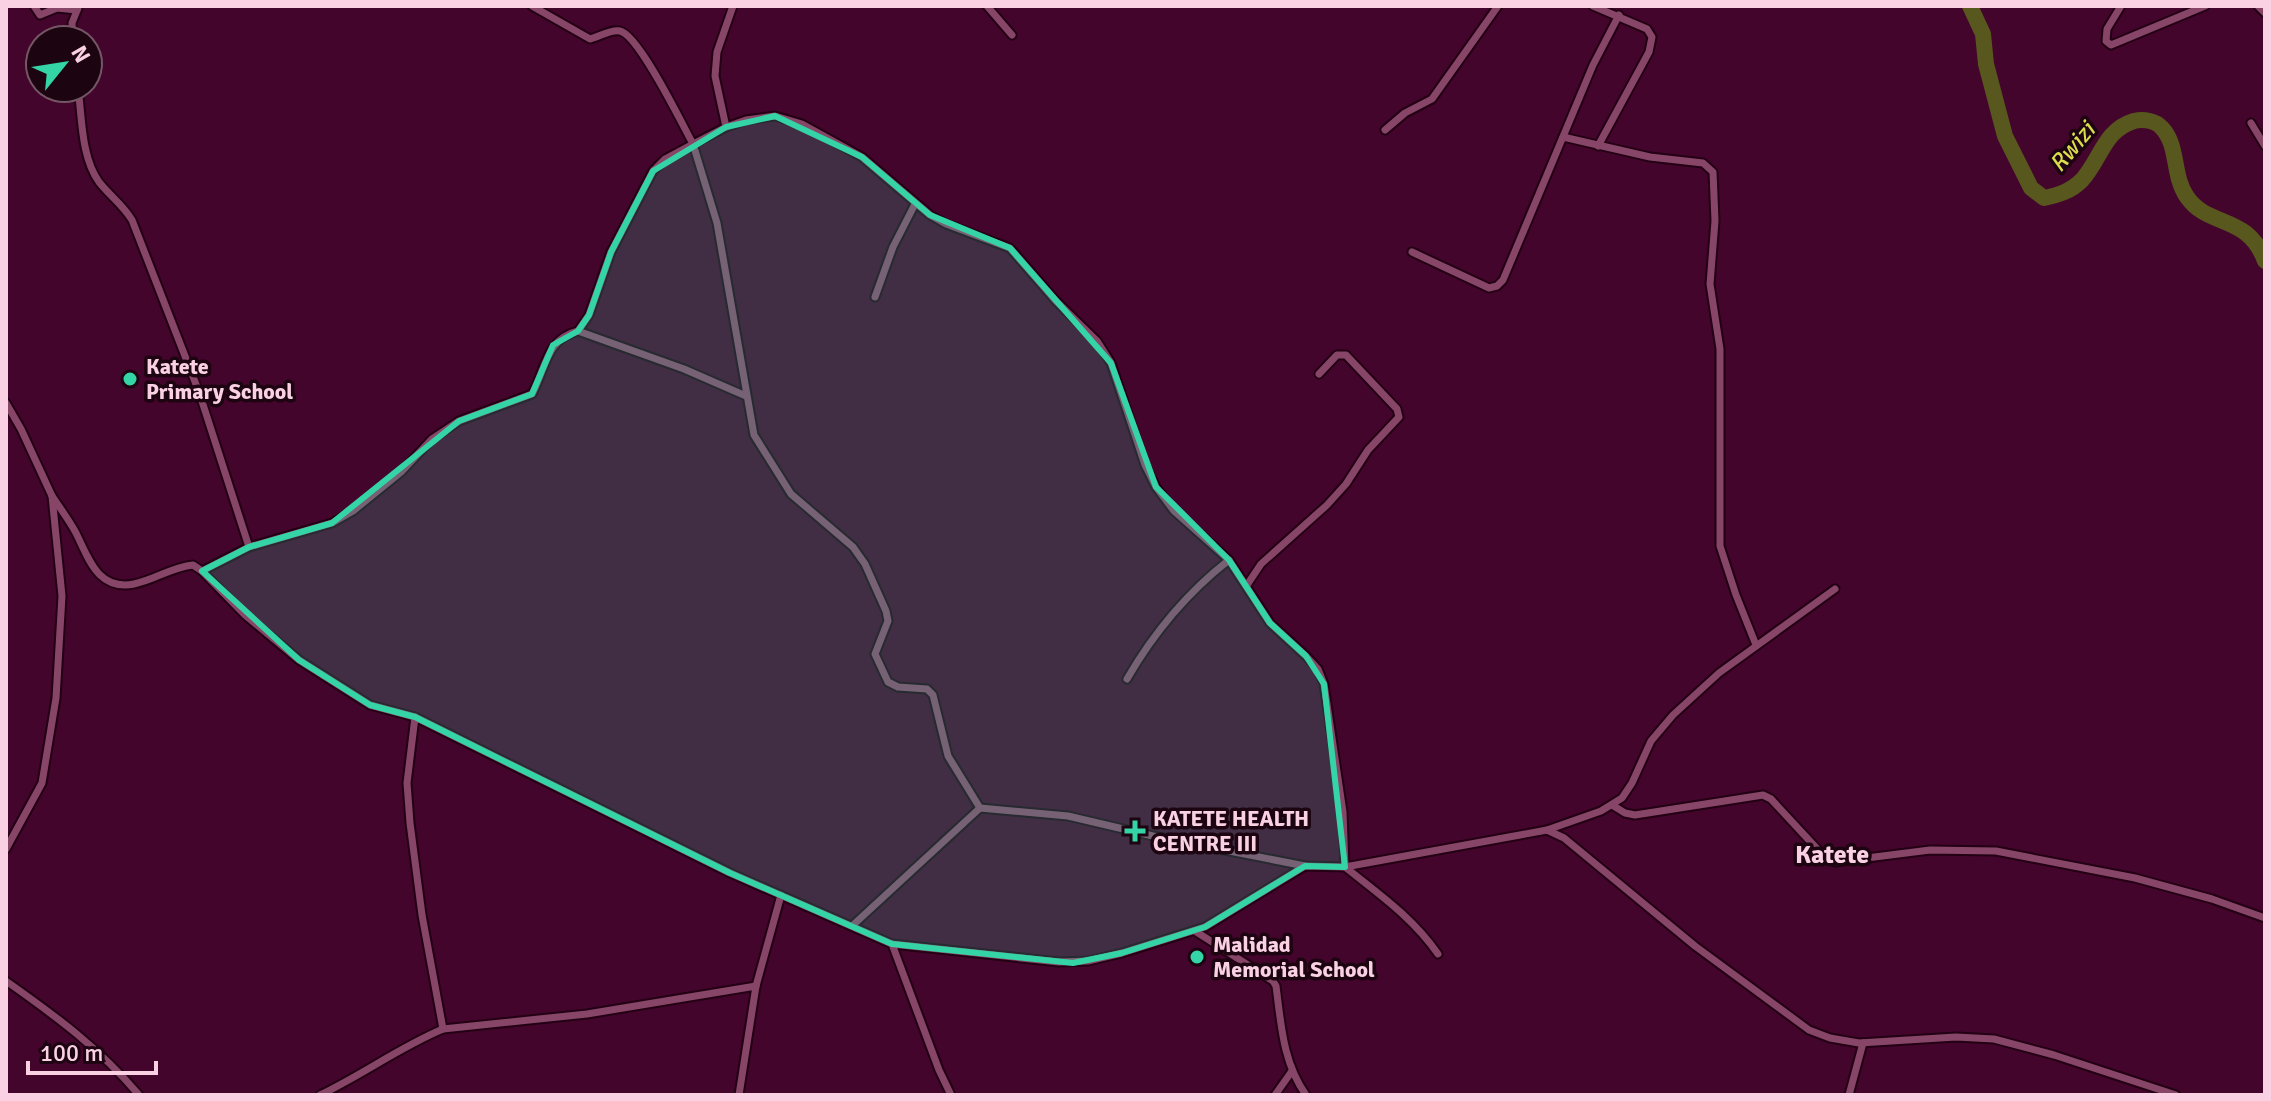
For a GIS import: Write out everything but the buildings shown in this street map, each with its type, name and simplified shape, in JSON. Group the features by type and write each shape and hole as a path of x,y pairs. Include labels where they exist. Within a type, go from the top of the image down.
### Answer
{"street":[{"path":"34,6 40,15 57,8 78,8"},
{"path":"532,6 590,39 623,31 632,38 665,91 693,144 717,223 754,435 791,494 853,547 865,564 888,621 877,645 875,654 878,664 888,682 898,687 927,689 933,695 948,756 980,808"},
{"path":"726,127 715,76 717,52 733,6"},
{"path":"987,6 1012,35"},
{"path":"1385,130 1405,113 1432,99 1498,6"},
{"path":"1593,6 1647,29 1652,41 1639,72 1598,146"},
{"path":"2121,6 2107,29 2106,41 2111,45 2205,6"},
{"path":"2258,6 2265,13"},
{"path":"1412,252 1489,288 1497,286 1516,253 1593,65 1619,15"},
{"path":"81,104 90,163 99,181 124,206 132,220 199,392 249,547"},
{"path":"578,331 589,315 611,252 653,171 665,159 746,120 775,116 802,124 862,157 915,204 946,224 1010,248 1056,301 1097,341 1111,363 1140,450 1156,487 1174,511 1229,560 1270,623 1318,669 1324,684 1343,812 1345,867"},
{"path":"2251,123 2265,146"},
{"path":"1563,137 1650,157 1703,163 1713,172 1715,221 1710,284 1720,349 1720,546 1756,645"},
{"path":"875,297 893,247 915,204"},
{"path":"202,571 249,547 332,523 353,511 401,472 432,439 459,421 532,394 553,345 564,335 578,331 684,369 746,396"},
{"path":"1247,585 1261,564 1327,505 1346,484 1368,450 1399,417 1397,409 1346,355 1337,355 1319,374"},
{"path":"6,403 52,496 74,529 91,565 102,578 115,585 134,584 193,565 245,615 299,660 370,705 415,717 716,866 892,944 1073,963 1122,953 1205,927 1305,866"},
{"path":"6,849 42,783 56,698 62,596 52,496"},
{"path":"1127,679 1145,649 1185,601 1204,580 1229,560"},
{"path":"852,926 980,808 1068,816 1305,866 1345,867 1547,830 1612,805 1622,798 1651,741 1661,728 1719,673 1835,589"},
{"path":"415,717 407,783 410,823 422,915 443,1029"},
{"path":"1612,805 1635,815 1763,795 1771,799 1820,852 1835,862 1930,850 1996,851 2135,878 2212,899 2265,918"},
{"path":"1547,830 1574,846 1633,897 1792,1019 1830,1038 1863,1043 1956,1037 1994,1039 2176,1095"},
{"path":"1345,867 1393,903 1426,936 1438,954"},
{"path":"739,1095 756,986 781,895"},
{"path":"1195,931 1273,981 1284,1046 1292,1071 1306,1095"},
{"path":"892,944 951,1095"},
{"path":"6,981 69,1025 111,1062 139,1095"},
{"path":"320,1095 334,1092 415,1040 443,1029 587,1014 756,986"},
{"path":"1849,1095 1863,1043"},
{"path":"1275,1095 1292,1071"}],"highlighted area":[{"path":"775,116 862,157 930,215 1010,248 1111,363 1156,487 1229,560 1270,623 1306,656 1324,684 1345,867 1305,866 1205,927 1122,953 1073,963 998,956 892,944 730,873 415,717 370,705 299,660 202,571 249,547 332,523 459,421 532,394 553,345 578,331 589,315 611,252 653,171 726,127"}],"waterway":[{"name":"Rwizi","path":"1970,6 1983,34 1986,64 2005,136 2031,188 2044,198 2069,190 2082,180 2116,131 2134,121 2152,122 2159,125 2171,143 2179,180 2187,197 2196,207 2249,236 2265,261"}],"place":[{"name":"Katete Primary School","path":"130,379"},
{"name":"KATETE HEALTH CENTRE III","path":"1135,831"},
{"name":"Malidad Memorial School","path":"1197,957"}],"district":[{"name":"Katete","path":"1832,854"}]}
